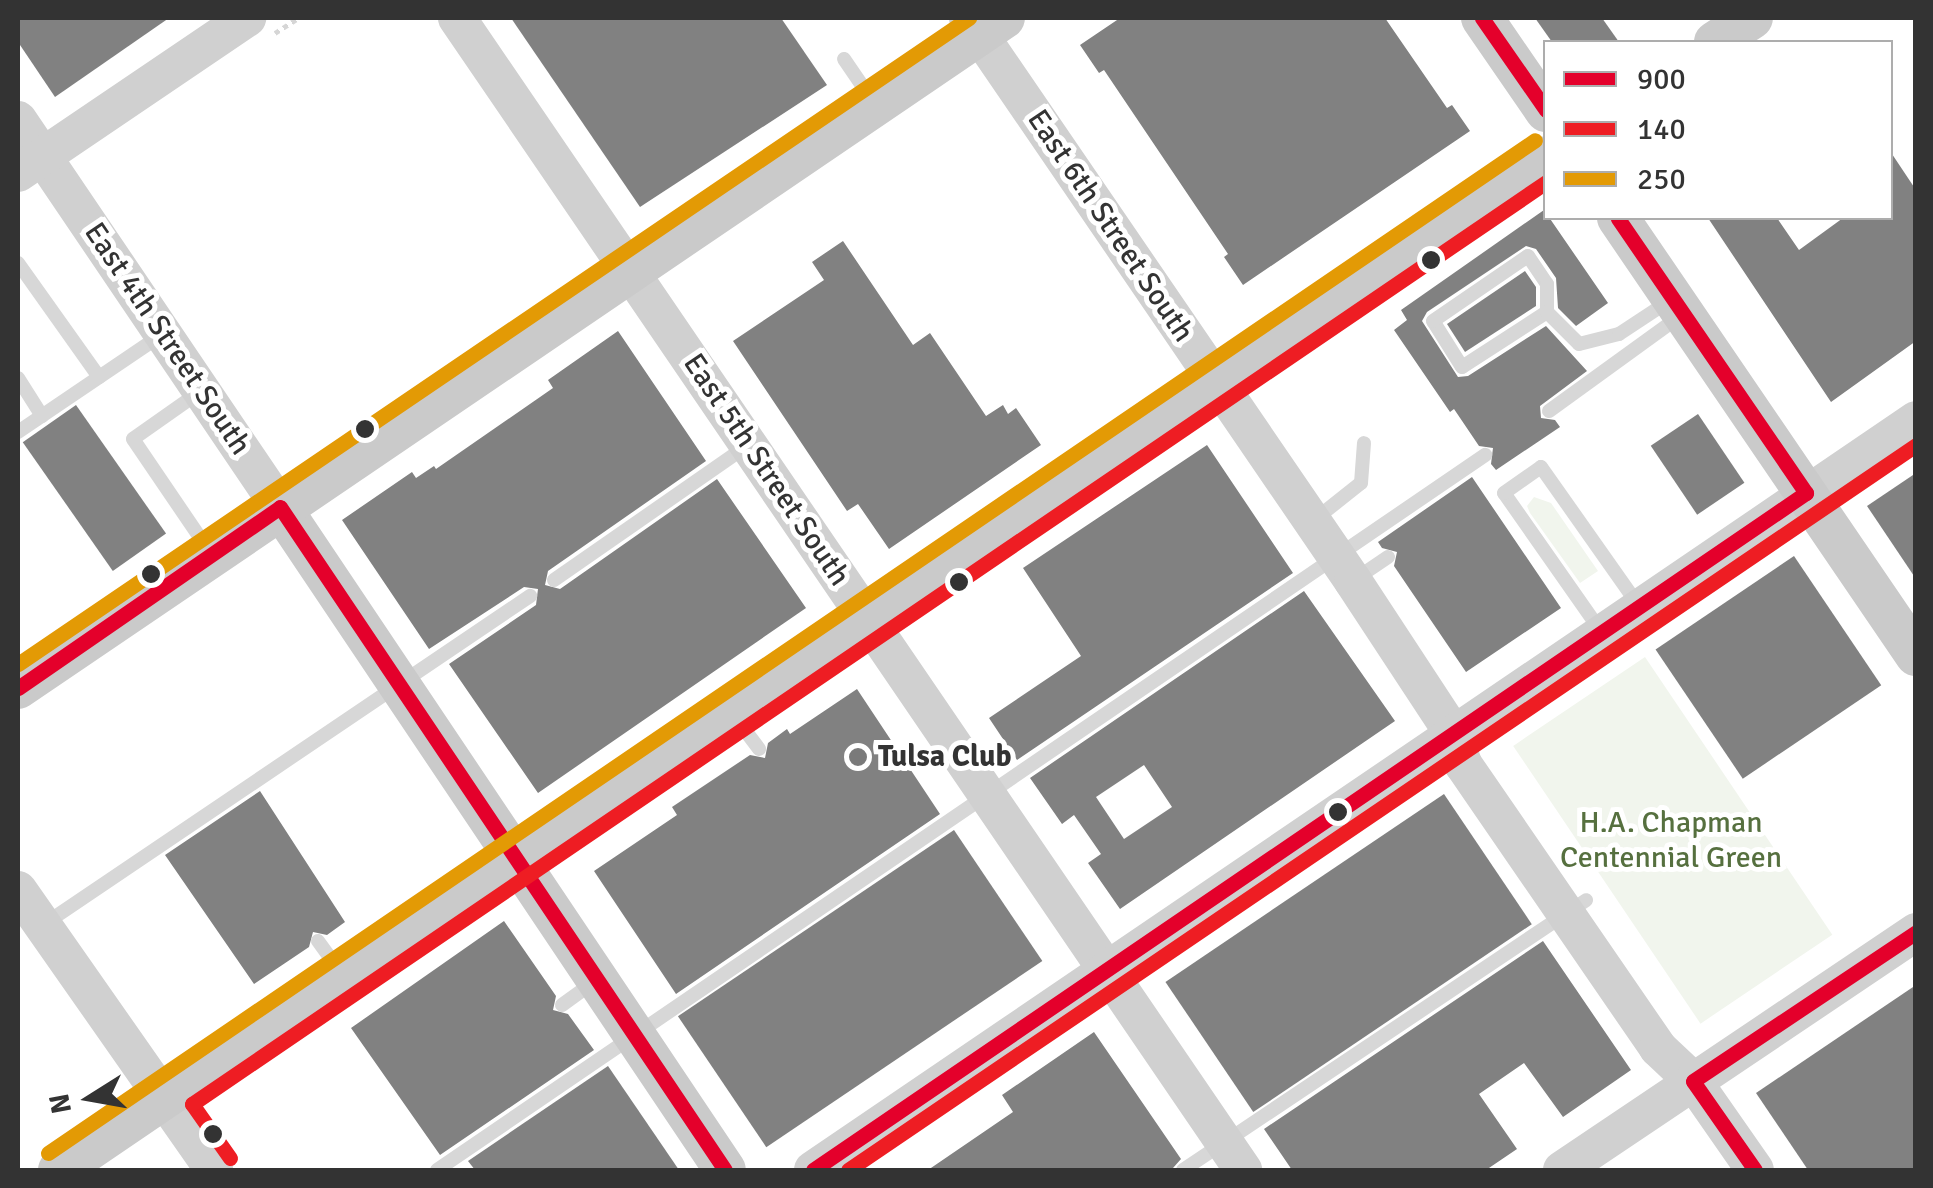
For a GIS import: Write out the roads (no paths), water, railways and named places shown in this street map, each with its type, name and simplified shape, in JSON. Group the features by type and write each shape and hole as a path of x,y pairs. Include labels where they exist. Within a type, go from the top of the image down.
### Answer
{"main road":[{"path":"1482,18 1543,106"},
{"path":"1718,40 1752,18"},
{"path":"18,688 280,506 875,105 984,23"},
{"path":"59,1170 1543,160"},
{"path":"1619,220 1916,655"},
{"name":"East 4th Street South","path":"280,506 725,1170"}],"street":[{"path":"30,164 247,18"},
{"name":"East 5th Street South","path":"457,18 1234,1157"},
{"name":"East 6th Street South","path":"984,23 1217,382 1453,733 1462,764 1677,1036 1694,1081 1754,1170"},
{"name":"East 4th Street South","path":"18,120 30,164 164,334 280,506"},
{"path":"813,1170 1916,420"},
{"path":"18,890 214,1170"},
{"path":"1562,1170 1916,932"}],"lane":[{"path":"844,59 875,105"},
{"path":"1547,312 1462,367 1433,321 1528,256 1547,284 1547,312 1579,344 1600,342 1678,306"},
{"path":"18,263 99,378"},
{"path":"1549,411 1678,306"},
{"path":"18,432 164,334"},
{"path":"18,378 42,416"},
{"path":"202,391 133,439 211,554"},
{"path":"1313,522 1361,482 1364,442"},
{"path":"554,580 748,445"},
{"path":"438,1170 985,793 1345,569 1485,455"},
{"path":"1602,633 1504,494 1529,476 1542,467 1640,606"},
{"path":"1345,569 1388,557"},
{"path":"42,926 530,596"},
{"path":"732,712 758,749"},
{"path":"1183,1170 1234,1157 1575,906"},
{"path":"318,942 344,977"},
{"path":"562,1005 597,980"}],"place":[{"name":"Tulsa Club","path":"858,757"}],"park label":[{"name":"H.A. Chapman Centennial Green","path":"1671,840"}]}
